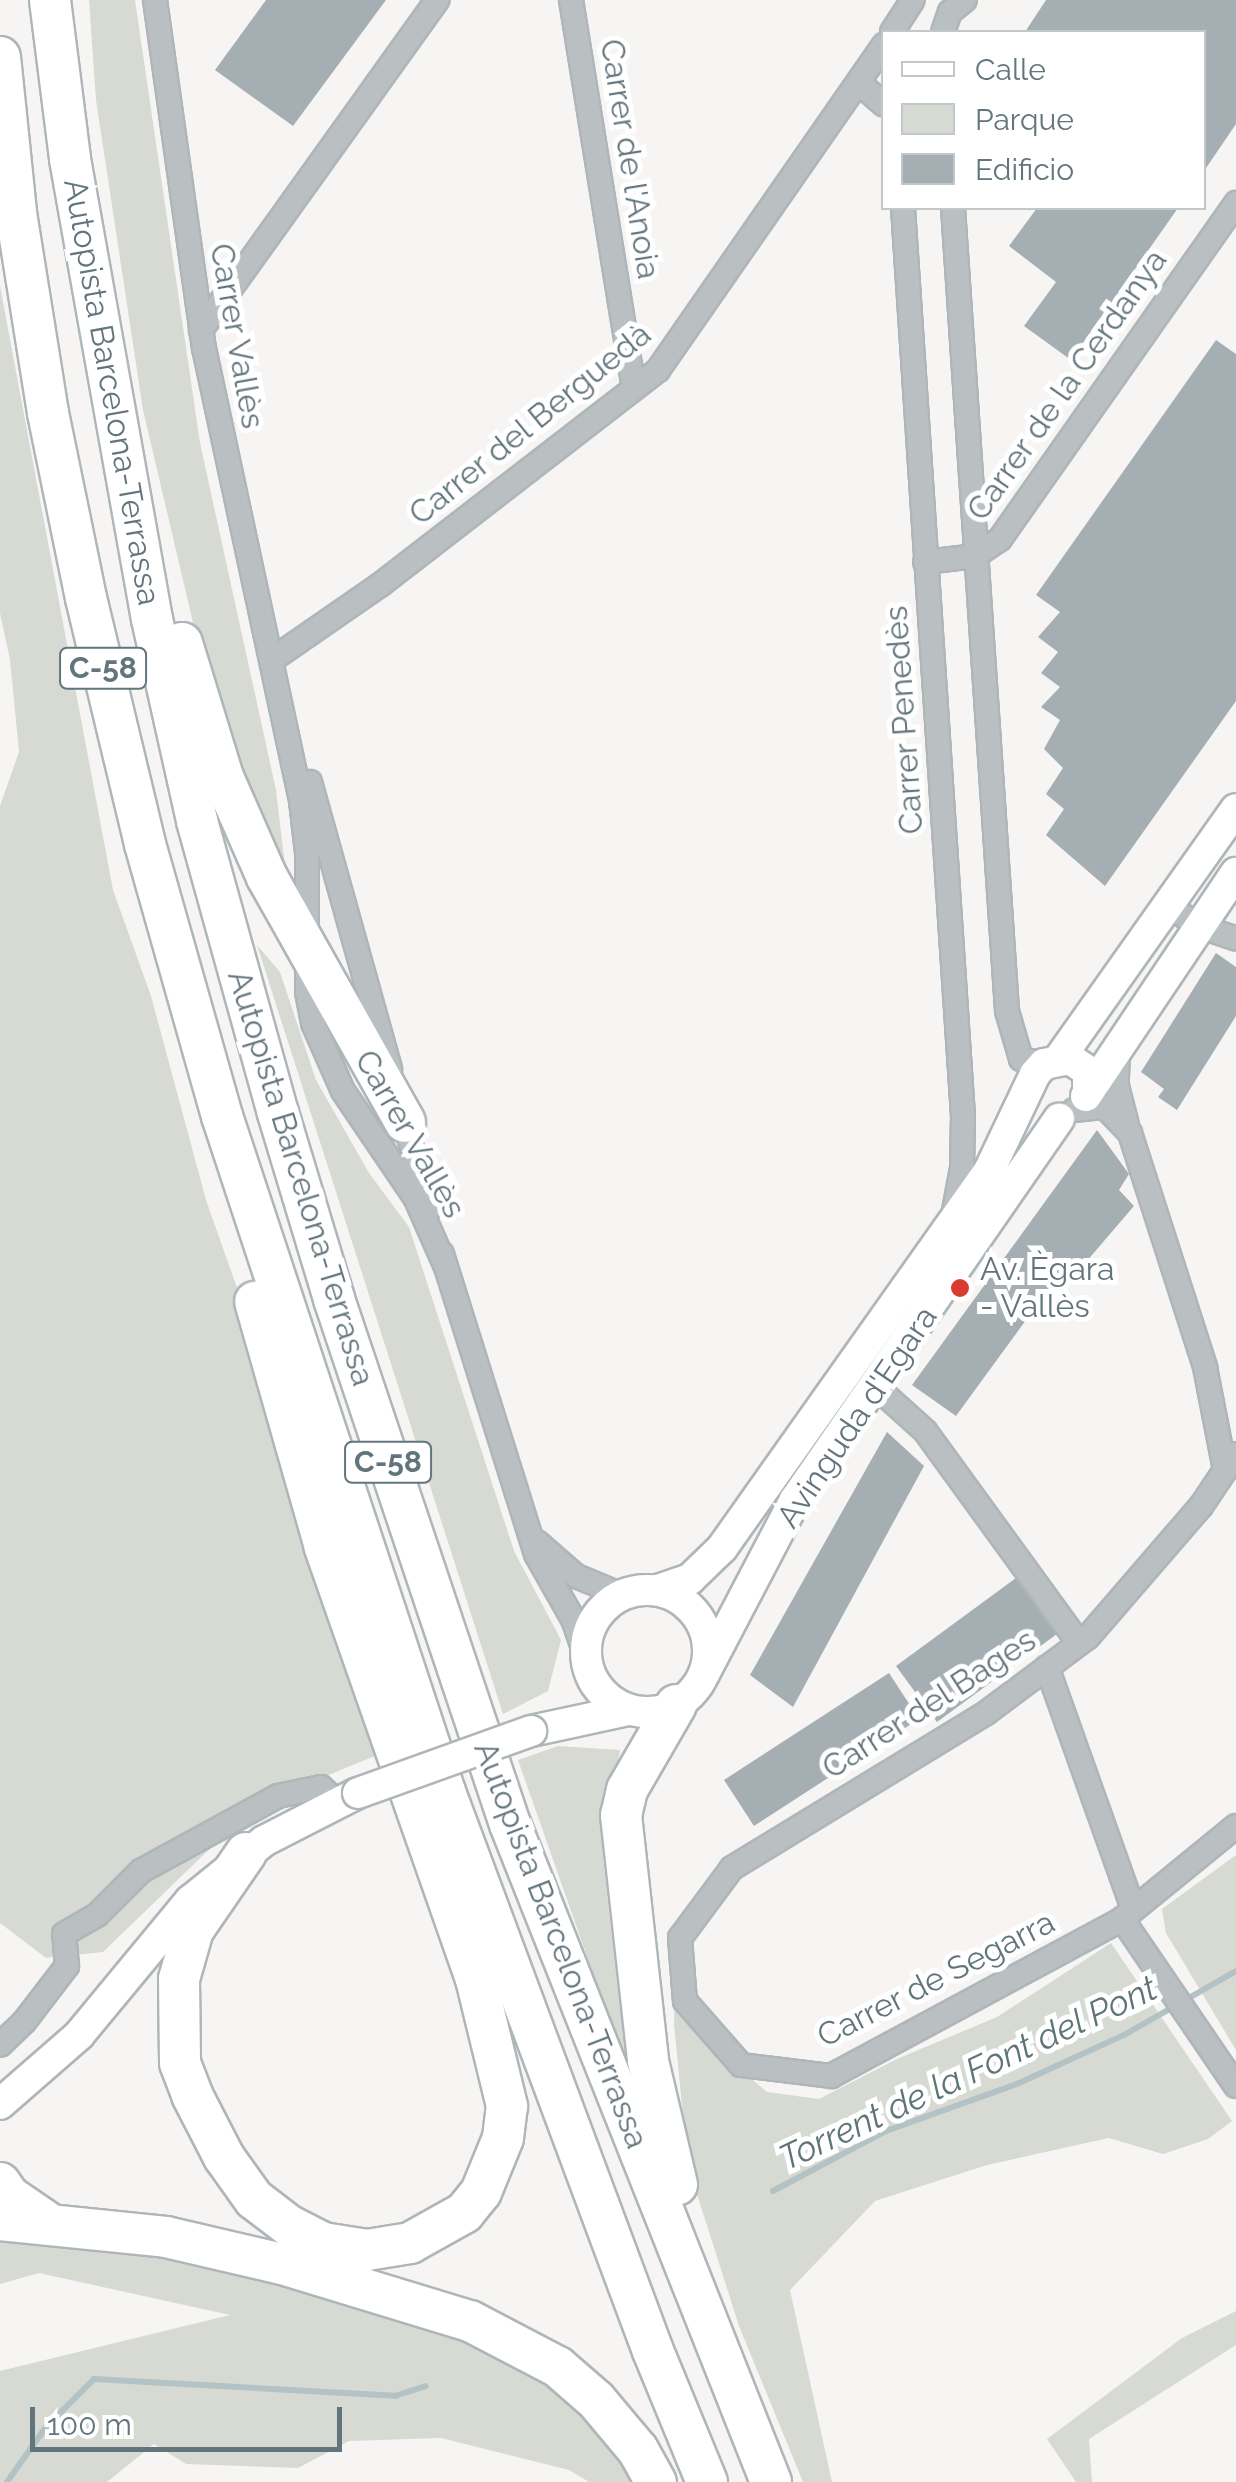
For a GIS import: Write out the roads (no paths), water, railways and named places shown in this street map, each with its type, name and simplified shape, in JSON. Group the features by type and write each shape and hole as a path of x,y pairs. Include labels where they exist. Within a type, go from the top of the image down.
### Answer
{"highway":[{"name":"Autopista Barcelona-Terrassa","path":"50,0 70,158 152,619 202,838 334,1299 510,1824 768,2476"},
{"name":"Autopista Barcelona-Terrassa","path":"0,57 16,213 48,413 86,598 145,844 222,1116 444,1792 573,2140 707,2482"},
{"path":"115,422 223,777 267,877 405,1122"},
{"path":"222,1116 252,1292 325,1547 476,1979 507,2106 503,2138 481,2192 464,2214 410,2243 367,2250 323,2243 288,2225 254,2199 206,2128 192,2096 180,2063 179,1979 193,1930 246,1853"},
{"path":"676,1706 627,1790 622,1846 657,2108 681,2196 723,2312 768,2476"},
{"path":"0,2183 9,2196 47,2222"},
{"path":"0,2220 166,2237 282,2264 470,2322 558,2367 596,2400 638,2450 656,2482"}],"street":[{"name":"Carrer Vallès","path":"155,0 201,330 240,534 275,669 446,1267 524,1518 536,1554 573,1620 587,1664"},
{"path":"201,330 437,0"},
{"name":"Carrer de l'Anoia","path":"571,0 634,388"},
{"path":"893,30 913,0"},
{"path":"938,0 962,0"},
{"path":"944,30 950,12 962,0"},
{"name":"Carrer del Berguedà","path":"275,669 634,388 675,350 881,51"},
{"path":"859,84 881,102"},
{"name":"Carrer de la Cerdanya","path":"926,562 975,556 1000,539 1236,203"},
{"name":"Carrer Penedès","path":"903,210 963,1114 962,1168 950,1226"},
{"path":"953,210 1007,1012 1021,1060 1044,1070 1082,1063 1081,1094"},
{"name":"Carrer Vallès","path":"275,669 308,853 307,949 313,1023 356,1114 416,1199 446,1267"},
{"name":"Avinguda d'Egara","path":"658,1590 690,1579 722,1548 950,1226 1005,1144 1044,1070 1169,906 1236,809"},
{"name":"Avinguda d'Egara","path":"704,1674 796,1500 1236,873"},
{"path":"1169,906 1199,926 1236,939"},
{"path":"1119,1042 1116,1066 1127,1124 1231,1461"},
{"path":"1044,1070 1035,1115 1045,1121 1081,1094"},
{"path":"1081,1094 1127,1124"},
{"path":"1081,1094 1127,1124"},
{"path":"875,1386 924,1431 1079,1643"},
{"name":"Carrer del Bages","path":"685,2001 680,1938 732,1868 986,1713 1079,1643 1201,1506 1231,1461"},
{"name":"Carrer Vallès","path":"524,1518 544,1551 560,1565 590,1584 622,1594"},
{"path":"0,2104 79,2034 190,1901 246,1853 348,1798 531,1731 628,1710 649,1713 676,1706 693,1692 704,1674 707,1643 696,1614 658,1590 622,1594 592,1622 587,1664 577,1696 531,1731"},
{"path":"587,1664 601,1692 628,1710"},
{"path":"1046,1667 1142,1949 1236,2086"},
{"path":"0,2045 24,2022 66,1966 64,1934 98,1914 141,1871 278,1796 321,1787 348,1798"},
{"name":"Carrer de Segarra","path":"685,2001 741,2065 831,2076 1127,1914 1236,1826"}],"waterway":[{"name":"Torrent de la Font del Pont","path":"773,2191 886,2131 1019,2083 1124,2035 1236,1971"},
{"name":"Torrent de la Font del Pont","path":"7,2482 46,2427 94,2379 395,2396 425,2386"}],"place":[{"name":"Av. Ègara - Vallès","path":"960,1288"}]}
